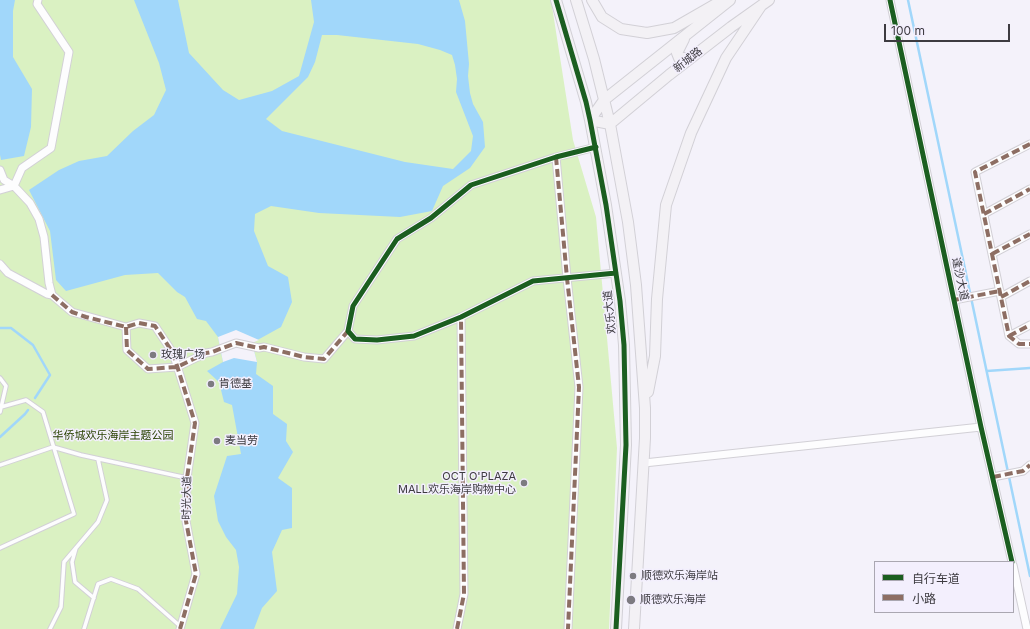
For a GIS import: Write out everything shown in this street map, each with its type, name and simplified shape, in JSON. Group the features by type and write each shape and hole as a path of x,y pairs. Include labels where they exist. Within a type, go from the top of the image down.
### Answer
{"street":[{"path":"14,186 22,168 34,158 51,148 69,52 37,4 38,0"},
{"name":"欢乐大道","path":"556,0 564,24 596,147 620,301 624,345 626,445 616,629"},
{"path":"576,0 610,124 623,195 636,285 645,408 644,463 634,629"},
{"path":"592,0 602,17 620,29 648,33 674,28 722,0"},
{"name":"新城路","path":"590,120 604,100 730,0"},
{"name":"逢沙大道","path":"890,0 957,299 981,427 996,477 1012,561"},
{"path":"645,408 655,356 657,299 666,205 691,133 726,58 765,3"},
{"name":"新城路","path":"610,124 633,103 765,3"},
{"path":"564,24 582,18"},
{"path":"685,35 677,53 679,58 692,58"},
{"path":"590,120 610,124"},
{"path":"1030,144 975,172 1009,336 1019,344 1030,344"},
{"path":"0,264 8,273 47,294 52,295 72,312 126,327 127,350 148,368 177,367 206,353 236,343 259,348 264,347 304,357 324,359 348,331 353,306 397,239 431,218 471,186 556,157 596,147"},
{"path":"556,157 579,387 568,629"},
{"path":"0,170 4,180 14,186 30,203 39,218 44,237 49,283 52,295"},
{"path":"0,190 14,186"},
{"path":"984,214 1030,189"},
{"path":"605,198 623,195"},
{"path":"992,254 1030,234"},
{"path":"348,331 355,339 377,340 414,336 461,317 533,281 616,273"},
{"path":"957,299 985,294 1000,294 1030,281"},
{"path":"457,629 464,594 461,317"},
{"name":"时光大道","path":"126,327 139,323 155,326 173,353 195,423 187,478 186,521 196,574 181,628"},
{"path":"1009,336 1030,325"},
{"path":"644,463 981,427"},
{"path":"996,477 1023,471 1030,465"},
{"path":"1014,570 1027,629"}],"lane":[{"path":"0,378 6,386 0,412"},
{"path":"0,548 74,514 43,412 26,400 1,407"},
{"path":"0,465 54,447 81,456 187,478"},
{"path":"50,629 61,607 64,562 98,522 107,500 98,459"},
{"path":"76,547 72,562 75,582 94,598"},
{"path":"84,629 98,584 110,579 125,583 138,589 181,628"}],"green space":[{"name":"华侨城欢乐海岸主题公园","path":"0,0 551,0 573,140 596,217 617,448 609,629 0,629"}],"water":[{"path":"0,0 15,0 13,11 13,57 32,89 31,127 24,156 1,160 0,155"},
{"path":"134,0 178,0 189,53 223,90 239,100 272,91 299,76 314,22 311,0 459,0 465,21 470,93 473,104 483,122 485,147 470,168 443,186 432,211 400,217 319,213 271,206 255,214 254,231 268,266 288,277 292,302 281,327 252,343 257,362 256,374 273,386 273,414 287,424 286,441 293,452 278,478 292,488 292,528 282,530 272,552 277,591 262,608 254,629 220,629 237,594 239,567 236,550 226,537 218,521 214,496 227,456 241,454 232,405 224,402 219,382 207,371 223,362 218,337 206,321 197,319 185,297 177,292 158,273 125,275 66,291 56,280 50,231 29,190 59,170 79,161 107,156 133,131 154,115 166,90 159,63","holes":["322,35 337,35 418,44 452,55 457,79 456,92 473,136 471,151 453,169 405,162 282,131 266,119 308,77 315,62"]}],"pier":[{"path":"236,330 259,340 252,343 257,362 234,358 223,362 218,337"}],"waterway":[{"path":"908,0 1030,576"},
{"path":"0,328 11,328 33,345 50,375 35,398"},
{"path":"987,371 1030,368"},
{"path":"0,437 28,410"}],"marked path":[{"path":"1030,144 975,172 1009,336 1019,344 1030,344"},
{"path":"556,157 579,387 568,629"},
{"path":"984,214 1030,189"},
{"path":"992,254 1030,234"},
{"path":"1001,297 1030,281"},
{"path":"954,300 1000,291"},
{"path":"52,295 72,312 86,317 126,327 139,323 155,326 173,353 195,423 187,478 186,521 196,574 180,629"},
{"path":"457,629 464,594 461,317"},
{"path":"1009,336 1030,325"},
{"path":"126,327 127,350 148,369 177,367 206,353 236,343 259,348 264,347 304,357 324,359 348,331"},
{"path":"993,477 1023,471 1030,465"}],"cycle path":[{"path":"556,0 590,120 606,205 620,301 624,345 626,445 616,629"},
{"path":"890,0 981,427 1012,561"},
{"path":"596,147 556,157 471,185 431,218 397,239 353,306 348,331 355,339 377,340 414,336 461,317 533,281 616,273"}],"place":[{"name":"玫瑰广场","path":"153,355"},
{"name":"肯德基","path":"211,384"},
{"name":"麦当劳","path":"217,441"},
{"name":"OCT O'PLAZA MALL欢乐海岸购物中心","path":"524,483"},
{"name":"顺德欢乐海岸站","path":"633,576"},
{"name":"顺德欢乐海岸","path":"631,600"}]}
